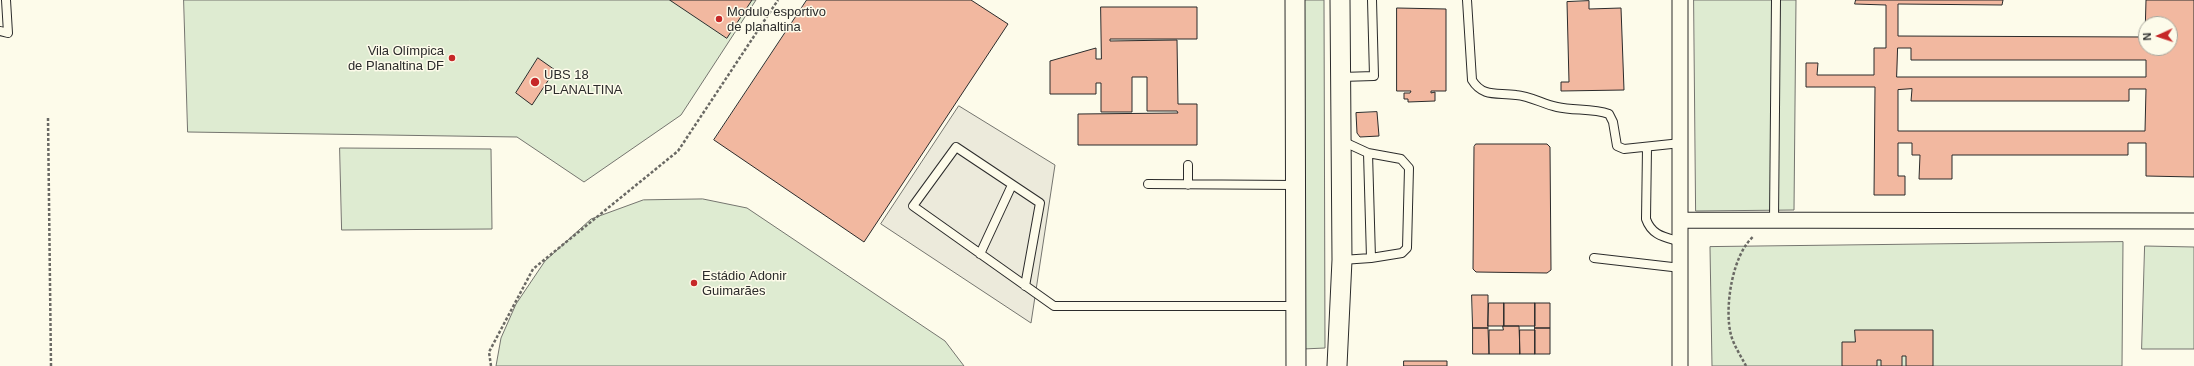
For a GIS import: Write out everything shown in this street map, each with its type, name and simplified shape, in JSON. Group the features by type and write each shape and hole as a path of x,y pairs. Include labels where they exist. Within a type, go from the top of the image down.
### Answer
{"street":[{"path":"1295,0 1296,359 1309,366 1312,366"},
{"path":"1680,0 1680,366"},
{"path":"1320,366 1337,360 1342,260 1341,1"},
{"path":"1681,220 2194,221"}],"lane":[{"path":"0,31 8,33 6,0"},
{"path":"1341,77 1374,76 1372,0"},
{"path":"1467,0 1472,80 1477,89 1486,93 1517,95 1558,108 1598,110 1609,114 1613,122 1617,146 1624,149 1647,148 1681,143"},
{"path":"1774,220 1776,0"},
{"path":"1341,140 1368,153 1401,159 1409,168 1407,248 1402,253 1371,258 1342,260"},
{"path":"1025,286 1040,203 956,147 914,206 980,254 1025,286 1054,306 1296,306"},
{"path":"1647,148 1646,219 1649,228 1656,234 1681,242"},
{"path":"1368,153 1371,258"},
{"path":"1188,165 1188,184"},
{"path":"1148,184 1296,186"},
{"path":"980,254 1012,185"},
{"path":"1594,258 1681,268"}],"path":[{"path":"490,366 489,352 533,269 678,151 778,0"},
{"path":"48,118 51,366"},
{"path":"1746,366 1731,335 1731,284 1736,266 1750,239 1774,220"}],"green space":[{"name":"Vila Olímpica de Planaltina DF","path":"184,0 756,0 681,115 584,182 517,137 188,132"},
{"path":"1303,0 1324,0 1325,348 1303,349"},
{"path":"1694,0 1796,0 1794,210 1696,211"},
{"path":"340,148 491,149 492,229 342,230"},
{"name":"Estádio Adonir Guimarães","path":"703,199 747,208 945,341 964,366 496,366 501,338 516,304 545,261 591,219 643,200"},
{"path":"2123,242 2122,366 1712,366 1710,247"},
{"path":"2145,246 2194,247 2194,349 2142,349"}],"shaded area":[{"path":"959,106 1055,165 1031,323 881,224"}],"building":[{"name":"Modulo esportivo de planaltina","path":"670,0 752,0 727,38"},
{"path":"807,0 971,0 1008,24 864,242 714,140"},
{"path":"1856,0 2003,0 2002,5 1898,4 1898,36 2138,37 2138,56 2178,56 2178,16 2146,16 2146,0 2194,0 2194,177 2146,176 2146,143 2128,143 2128,155 1952,155 1952,179 1919,179 1920,155 1912,155 1912,143 1898,143 1898,176 1905,176 1905,195 1874,195 1875,87 1806,87 1806,63 1818,63 1817,75 1874,75 1874,48 1886,48 1886,5 1855,4","holes":["1898,48 1911,48 1911,60 2146,60 2146,77 1897,77","1912,89 1911,101 2129,101 2129,89 2146,89 2145,131 1898,131 1898,90"]},
{"path":"1589,1 1589,9 1621,8 1624,90 1561,91 1561,82 1569,82 1567,2"},
{"path":"1101,7 1197,7 1197,39 1110,39 1110,41 1177,40 1178,104 1197,104 1197,145 1078,145 1078,114 1178,113 1177,111 1147,111 1147,77 1132,77 1132,112 1101,112 1101,83 1096,83 1096,94 1050,94 1050,61 1096,48 1096,59 1101,59"},
{"path":"1397,8 1446,9 1446,91 1431,91 1431,93 1435,92 1435,101 1408,102 1408,99 1404,99 1404,93 1410,93 1411,91 1397,91"},
{"name":"UBS 18 PLANALTINA","path":"538,58 555,70 532,105 516,93"},
{"path":"1377,112 1379,136 1360,137 1357,133 1356,113"},
{"path":"1476,144 1547,144 1550,147 1551,270 1547,273 1476,272 1473,269 1474,147"},
{"path":"1472,295 1488,295 1488,328 1473,328"},
{"path":"1489,303 1504,303 1504,326 1488,326"},
{"path":"1504,303 1535,303 1535,326 1504,326"},
{"path":"1535,303 1550,303 1550,328 1535,328"},
{"path":"1503,326 1519,326 1520,354 1489,354 1489,330 1503,330"},
{"path":"1473,328 1488,328 1489,354 1473,354"},
{"path":"1535,328 1550,328 1550,354 1535,354"},
{"path":"1520,330 1535,330 1535,354 1520,354"},
{"path":"1855,330 1933,330 1933,366 1906,366 1906,356 1902,356 1902,366 1881,366 1881,360 1877,360 1877,366 1842,366 1842,342 1855,342"},
{"path":"1404,361 1447,361 1447,366 1404,366"}],"place":[{"name":"Modulo esportivo de planaltina","path":"719,19"},
{"name":"Vila Olímpica de Planaltina DF","path":"452,58"},
{"name":"UBS 18 PLANALTINA","path":"535,82"},
{"name":"Estádio Adonir Guimarães","path":"694,283"}]}
